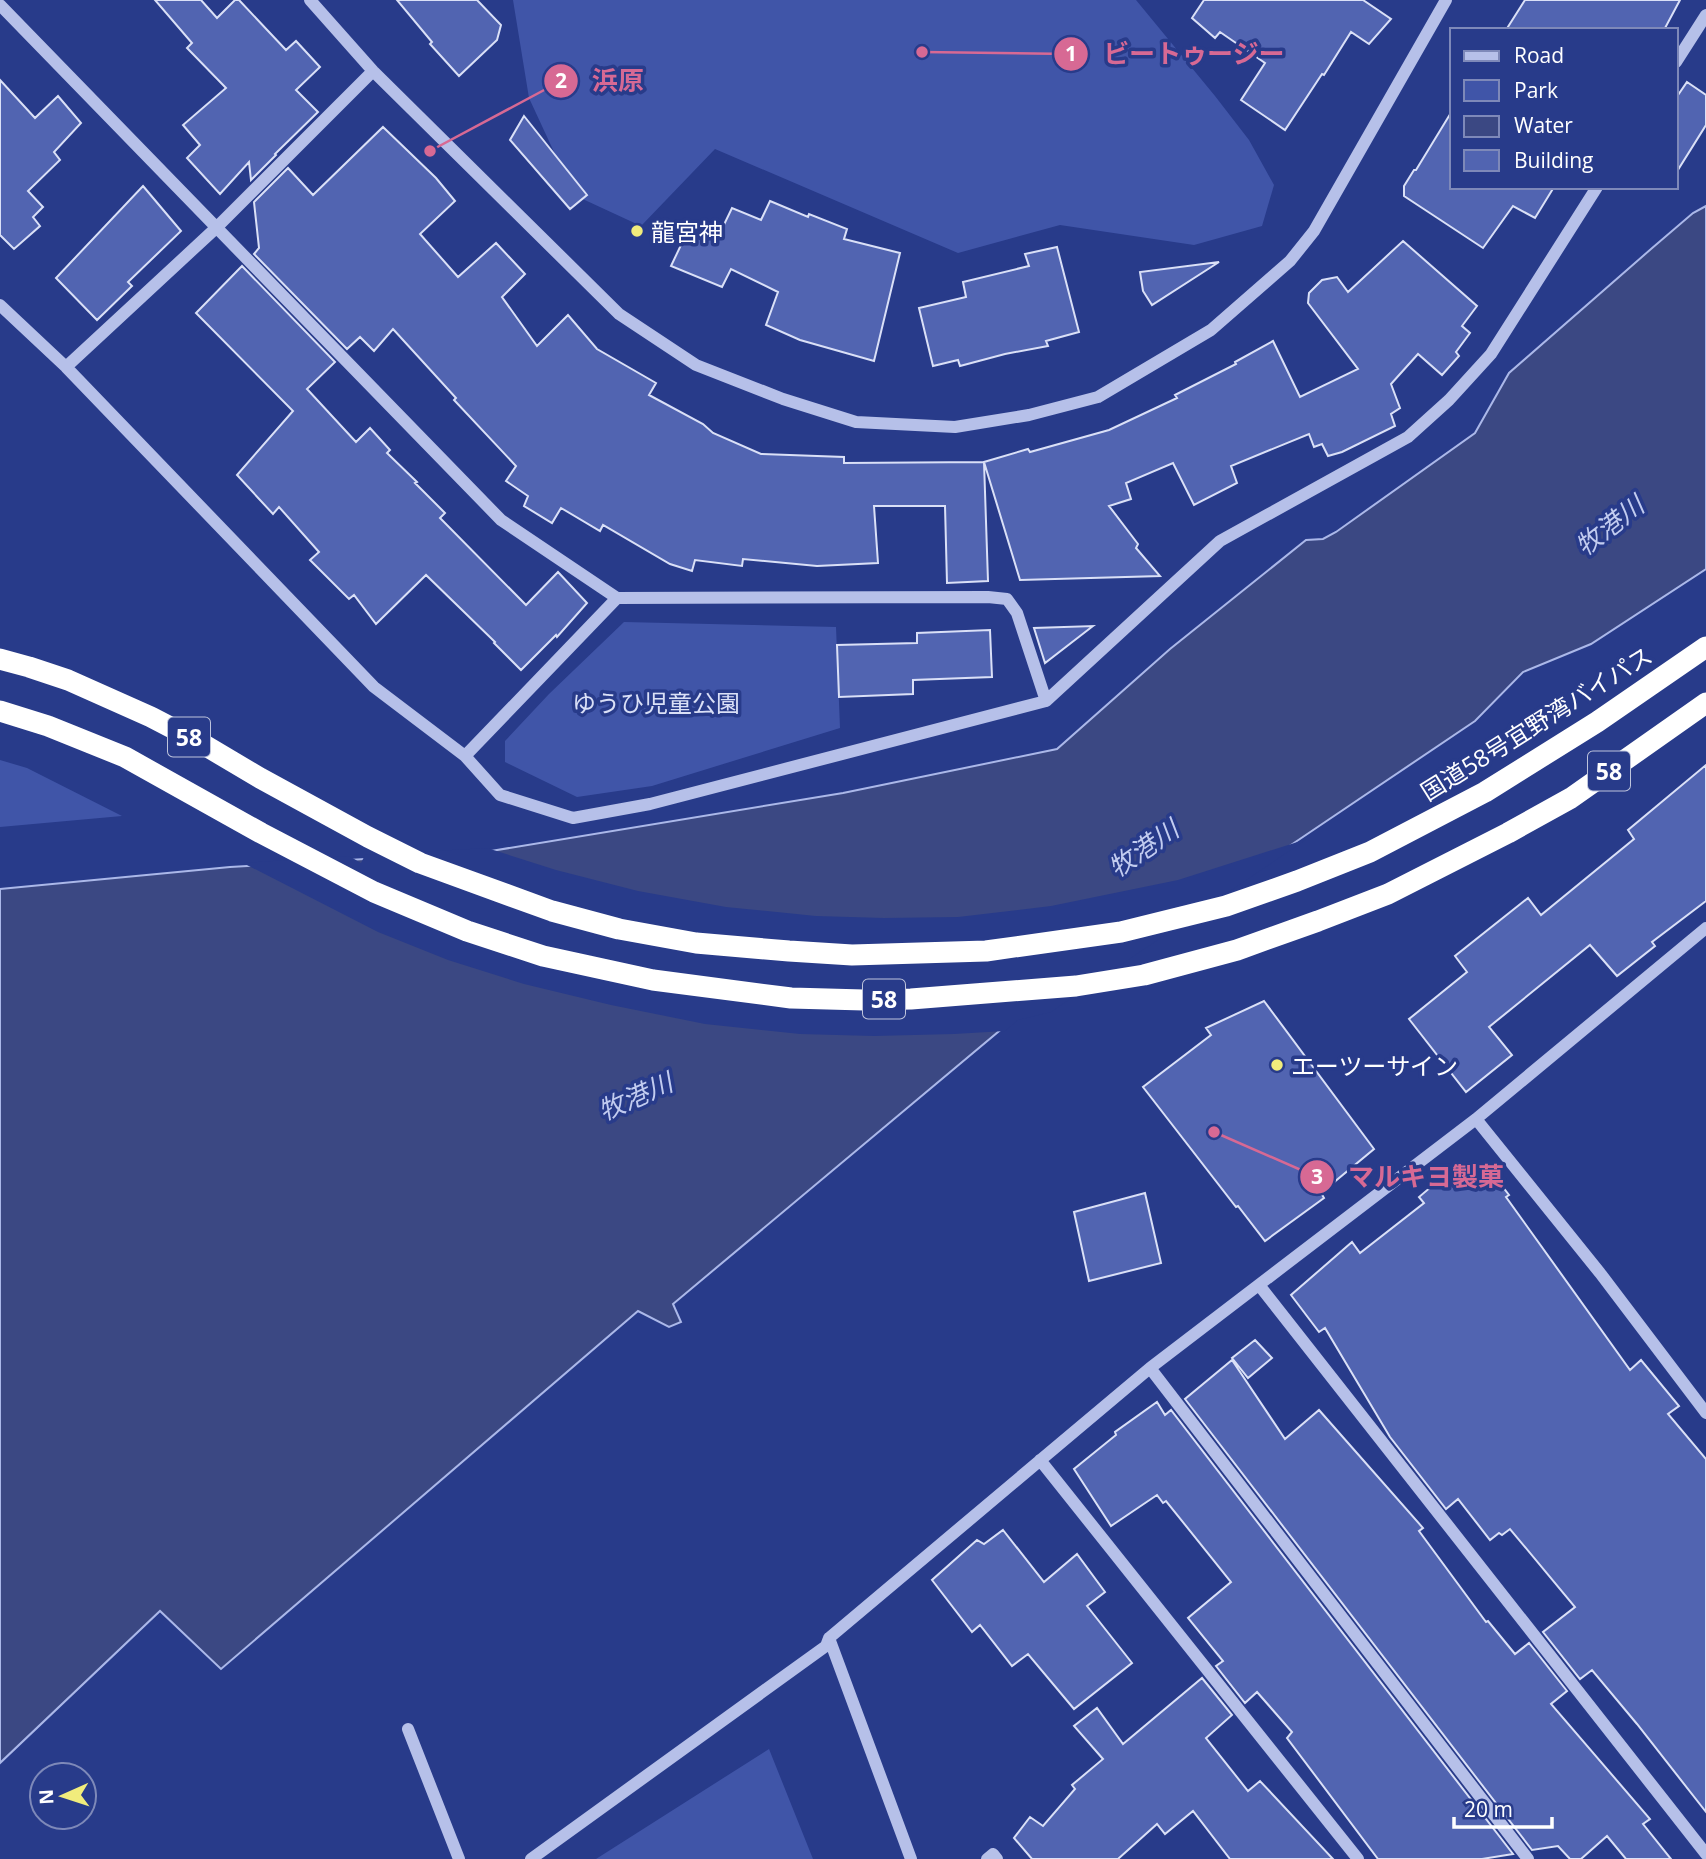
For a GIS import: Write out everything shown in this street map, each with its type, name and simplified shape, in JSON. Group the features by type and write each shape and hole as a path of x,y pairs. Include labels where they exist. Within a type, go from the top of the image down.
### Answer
{"highway":[{"name":"国道58号宜野湾バイパス","path":"0,659 68,680 151,716 260,778 420,863 552,911 619,929 696,943 852,955 986,951 1121,932 1226,906 1297,881 1370,852 1485,792 1597,722 1706,647"},
{"name":"58","path":"0,711 48,726 125,757 374,892 467,931 543,956 627,975 791,998 864,1000 1076,986 1144,975 1237,950 1388,894 1508,833 1571,798 1706,703"}],"street":[{"path":"311,0 373,71 619,314 696,365 783,400 856,422 955,426 1029,415 1098,397 1211,330 1290,261 1314,231 1446,0"},
{"path":"0,5 501,520 617,598 988,597 1007,600 1017,613 1045,701"},
{"path":"1678,59 1706,15"},
{"path":"66,367 216,228 373,71"},
{"path":"0,305 66,367 374,687 464,756 500,795 573,818 650,804 1045,701 1220,541 1408,437 1449,400 1491,354 1596,189"},
{"path":"464,756 617,598"},
{"path":"531,1859 827,1642 1150,1368 1476,1119 1706,928"},
{"path":"1476,1119 1600,1273 1706,1413"},
{"path":"1259,1285 1706,1854"},
{"path":"1150,1368 1528,1859"},
{"path":"1040,1460 1358,1859"},
{"path":"827,1642 911,1859"},
{"path":"408,1729 459,1859"},
{"path":"987,1859 993,1854 997,1859"}],"green space":[{"path":"513,0 1136,0 1249,140 1274,185 1262,226 1194,245 1060,225 958,253 715,149 641,226 574,195 529,98"},
{"name":"ゆうひ児童公園","path":"624,622 836,627 840,728 652,786 577,797 505,762 505,741 549,694"},
{"path":"0,760 27,768 122,816 0,827"},
{"path":"769,1749 813,1859 596,1859"}],"water":[{"name":"牧港川","path":"1706,206 1706,569 1591,644 1523,672 1475,721 1049,1008 1016,1017 673,1304 681,1322 669,1327 638,1311 221,1669 160,1611 0,1763 0,889 230,867 485,852 843,793 1057,749 1170,649 1306,540 1323,539 1336,532 1475,433 1509,373 1693,213"}],"pier":[{"path":"1307,839 1051,1012 1018,1020 1005,1031 874,1036 800,1034 705,1024 524,984 448,960 378,932 243,863 349,856 361,863 365,855 487,848 556,870 638,891 726,907 816,916 958,917 1051,906 1178,880"}],"building":[{"path":"155,0 201,0 217,18 235,0 239,0 286,50 296,41 320,67 296,90 318,112 251,180 249,162 220,194 187,158 200,145 183,125 226,88 187,48 192,43"},
{"path":"397,0 477,0 501,25 497,40 459,76 430,44 432,42"},
{"path":"1204,0 1363,0 1391,19 1369,44 1351,32 1285,130 1241,100 1265,63 1220,32 1215,38 1192,18"},
{"path":"1525,0 1680,0 1665,28 1507,28"},
{"path":"0,80 35,118 58,96 81,123 54,152 60,160 28,191 43,207 33,217 40,226 14,249 0,235"},
{"path":"1687,82 1706,95 1706,125 1678,170 1678,95"},
{"path":"1450,114 1450,189 1553,189 1535,218 1513,206 1483,248 1404,196 1404,186"},
{"path":"524,116 587,195 570,209 510,140"},
{"path":"383,127 436,178 455,201 420,234 458,277 496,243 525,274 502,297 537,346 568,315 597,349 656,383 649,395 703,424 713,433 761,454 844,457 844,463 984,462 988,581 947,583 945,506 874,506 878,563 817,566 743,559 742,566 695,560 692,571 670,564 603,525 600,531 561,508 552,523 524,506 528,496 506,481 516,466 393,329 374,351 360,337 347,349 254,254 259,248 254,202 288,168 313,195"},
{"path":"143,186 181,231 128,282 132,286 97,320 56,278"},
{"path":"770,201 847,229 844,239 900,253 874,361 800,340 766,325 778,292 731,269 722,287 671,266 691,224 719,235 732,208 761,220"},
{"path":"1403,241 1477,306 1462,326 1470,333 1456,352 1459,356 1442,375 1418,354 1391,384 1400,408 1391,414 1395,426 1328,456 1322,444 1314,447 1309,434 1231,466 1237,483 1194,505 1173,463 1126,483 1131,499 1109,506 1138,544 1136,548 1160,576 1020,580 984,462 1109,430 1177,398 1175,395 1236,364 1235,362 1273,341 1300,397 1358,369 1308,303 1309,293 1322,280 1337,277 1348,292"},
{"path":"1057,247 1079,332 1046,341 1048,346 960,366 958,360 933,366 919,308 966,297 963,282 1029,266 1025,254"},
{"path":"1219,262 1152,305 1143,291 1140,272"},
{"path":"242,266 335,362 307,389 356,442 370,428 390,450 387,453 445,513 440,518 526,605 558,572 587,603 557,637 556,635 521,670 426,575 376,624 354,595 349,599 310,560 319,552 279,507 273,514 237,475 293,411 196,313"},
{"path":"1093,626 1045,663 1034,628"},
{"path":"990,630 992,677 913,680 913,694 839,697 837,645 917,643 917,633"},
{"path":"1706,765 1706,901 1652,942 1655,946 1617,976 1590,945 1489,1027 1512,1055 1466,1092 1409,1019 1467,972 1455,956 1528,898 1541,915 1634,839 1628,830"},
{"path":"1264,1001 1374,1149 1321,1193 1324,1198 1265,1241 1143,1087 1211,1035 1206,1028"},
{"path":"1485,1164 1630,1370 1641,1360 1679,1406 1668,1414 1706,1459 1706,1812 1592,1670 1580,1679 1543,1632 1575,1607 1510,1529 1490,1540 1458,1499 1446,1509 1390,1437 1325,1328 1319,1332 1291,1295 1352,1242 1360,1253 1424,1203 1419,1197 1445,1175 1456,1185"},
{"path":"1145,1193 1161,1263 1089,1281 1074,1212"},
{"path":"1255,1340 1272,1358 1248,1378 1232,1358"},
{"path":"1232,1360 1285,1439 1319,1410 1423,1528 1419,1531 1486,1622 1488,1621 1515,1654 1529,1643 1567,1691 1551,1704 1650,1819 1643,1824 1671,1859 1626,1859 1607,1836 1581,1859 1570,1859 1558,1846 1532,1850 1185,1399"},
{"path":"1157,1402 1165,1415 1171,1410 1513,1854 1482,1859 1378,1859 1287,1738 1292,1732 1257,1692 1245,1703 1216,1666 1223,1661 1188,1618 1231,1582 1166,1501 1163,1503 1157,1495 1111,1526 1074,1469 1116,1435 1115,1432"},
{"path":"1003,1530 1044,1582 1077,1554 1105,1592 1087,1606 1132,1663 1074,1709 1028,1654 1012,1666 980,1625 972,1632 932,1580 977,1540 984,1544"},
{"path":"1202,1678 1232,1715 1206,1738 1248,1791 1260,1781 1333,1859 1230,1859 1193,1811 1165,1834 1157,1824 1118,1859 1032,1859 1014,1838 1030,1817 1043,1826 1075,1789 1072,1785 1103,1759 1074,1726 1097,1708 1123,1744"}],"place":[{"name":"ビートゥージー","path":"922,52"},
{"name":"浜原","path":"430,151"},
{"name":"龍宮神","path":"637,231"},
{"name":"エーツーサイン","path":"1277,1065"},
{"name":"マルキヨ製菓","path":"1214,1132"}]}
